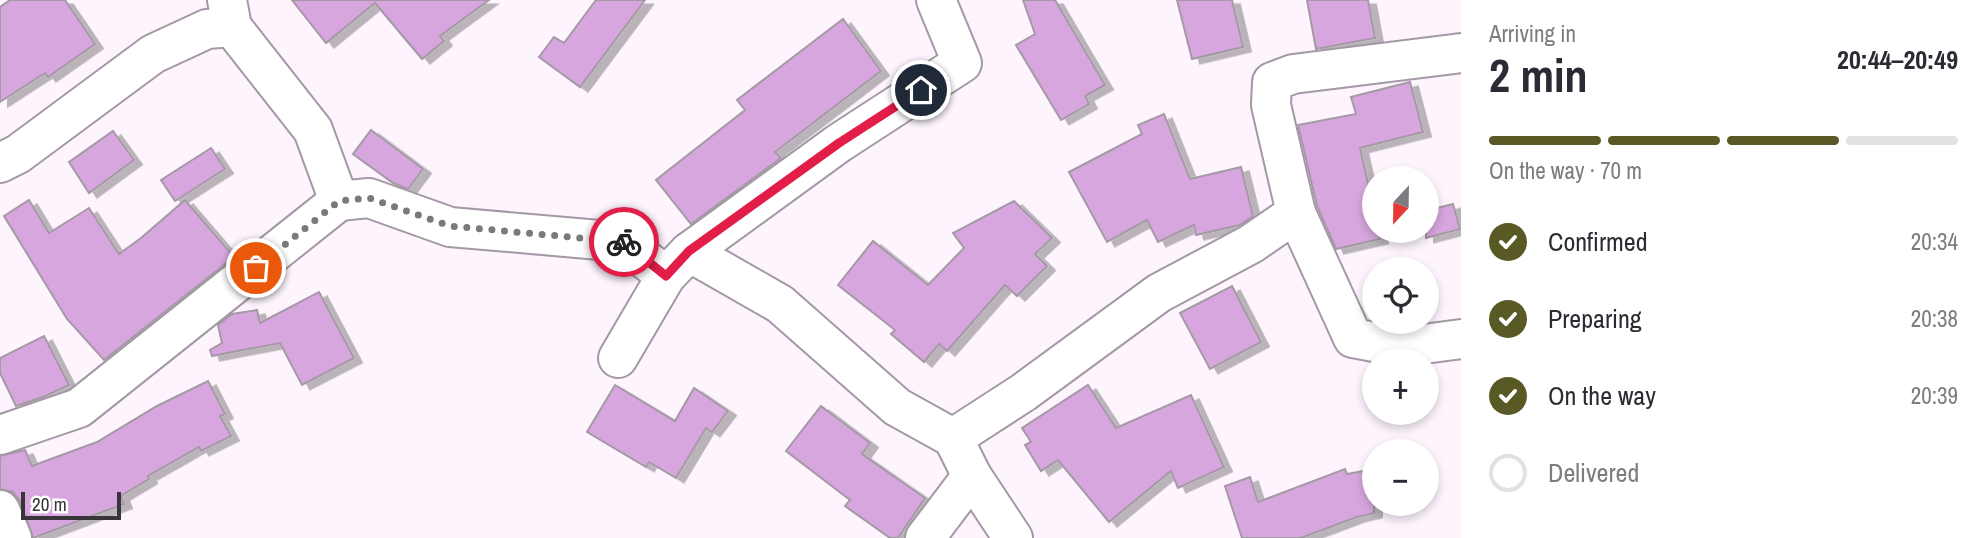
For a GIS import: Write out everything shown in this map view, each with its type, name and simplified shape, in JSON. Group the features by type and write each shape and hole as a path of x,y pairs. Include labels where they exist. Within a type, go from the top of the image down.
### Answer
{"street":[{"path":"618,358 678,264 839,143 962,63 936,0"},
{"path":"0,163 18,154 153,54 206,29 230,13 313,130 339,201"},
{"path":"1461,53 1293,74 1272,82 1271,105 1296,213 1353,338 1401,347 1461,339"},
{"path":"0,435 79,408 339,201 369,198 450,226 624,242 780,304 897,407 953,438 972,476 1013,538"},
{"path":"953,438 1024,391 1159,293 1251,244 1296,213"},
{"path":"925,538 972,476"},
{"path":"0,510 12,538"}],"building":[{"path":"10,0 65,0 95,44 48,77 45,73 0,102 0,7"},
{"path":"292,0 489,0 440,36 444,41 422,59 375,3 326,43"},
{"path":"596,0 645,0 580,87 539,57 554,37 564,43"},
{"path":"1023,0 1055,0 1105,85 1085,96 1089,104 1061,120 1016,45 1035,34"},
{"path":"1177,0 1232,0 1243,47 1192,59"},
{"path":"1307,0 1368,0 1375,38 1316,49"},
{"path":"843,19 881,71 775,152 781,158 691,224 656,180 745,110 737,100"},
{"path":"1410,82 1423,132 1360,148 1364,166 1362,243 1336,249 1317,206 1298,125 1356,114 1351,97"},
{"path":"1164,114 1190,179 1241,167 1253,216 1240,225 1196,235 1194,225 1158,242 1147,220 1107,242 1069,172 1142,134 1138,125"},
{"path":"371,130 423,169 408,189 393,183 353,154"},
{"path":"113,131 134,160 89,193 69,162"},
{"path":"211,148 225,169 175,201 161,180"},
{"path":"29,200 49,233 89,208 119,254 185,200 234,257 104,360 67,319 4,216"},
{"path":"1014,201 1052,238 1035,254 1047,266 1017,296 1005,285 947,351 939,344 924,362 891,334 895,330 838,285 873,241 928,285 964,248 953,233"},
{"path":"1453,204 1460,229 1439,235 1439,208"},
{"path":"1232,286 1261,342 1210,369 1180,313"},
{"path":"319,292 354,358 302,385 280,343 212,356 210,350 222,343 218,325 232,314 257,310 260,323"},
{"path":"44,336 69,385 16,406 0,373 0,358"},
{"path":"208,381 225,414 220,416 231,436 201,451 199,447 148,476 149,479 121,496 124,504 33,538 20,501 13,492 0,489 0,456 25,450 32,466 97,442 157,406"},
{"path":"615,385 675,421 694,388 728,411 712,432 706,428 676,478 649,462 646,467 587,432"},
{"path":"1088,385 1116,428 1191,395 1224,467 1178,488 1171,471 1109,522 1058,460 1041,471 1025,445 1031,442 1022,428"},
{"path":"821,406 870,443 862,454 925,498 898,538 890,538 845,506 850,500 786,451"},
{"path":"1345,469 1347,474 1362,471 1362,516 1301,538 1242,538 1225,486 1250,477 1258,502"}],"way so far":[{"path":"256,268 339,201 369,198 450,226 624,242"}],"route":[{"path":"624,242 666,276 689,251 839,143 921,90"}]}
